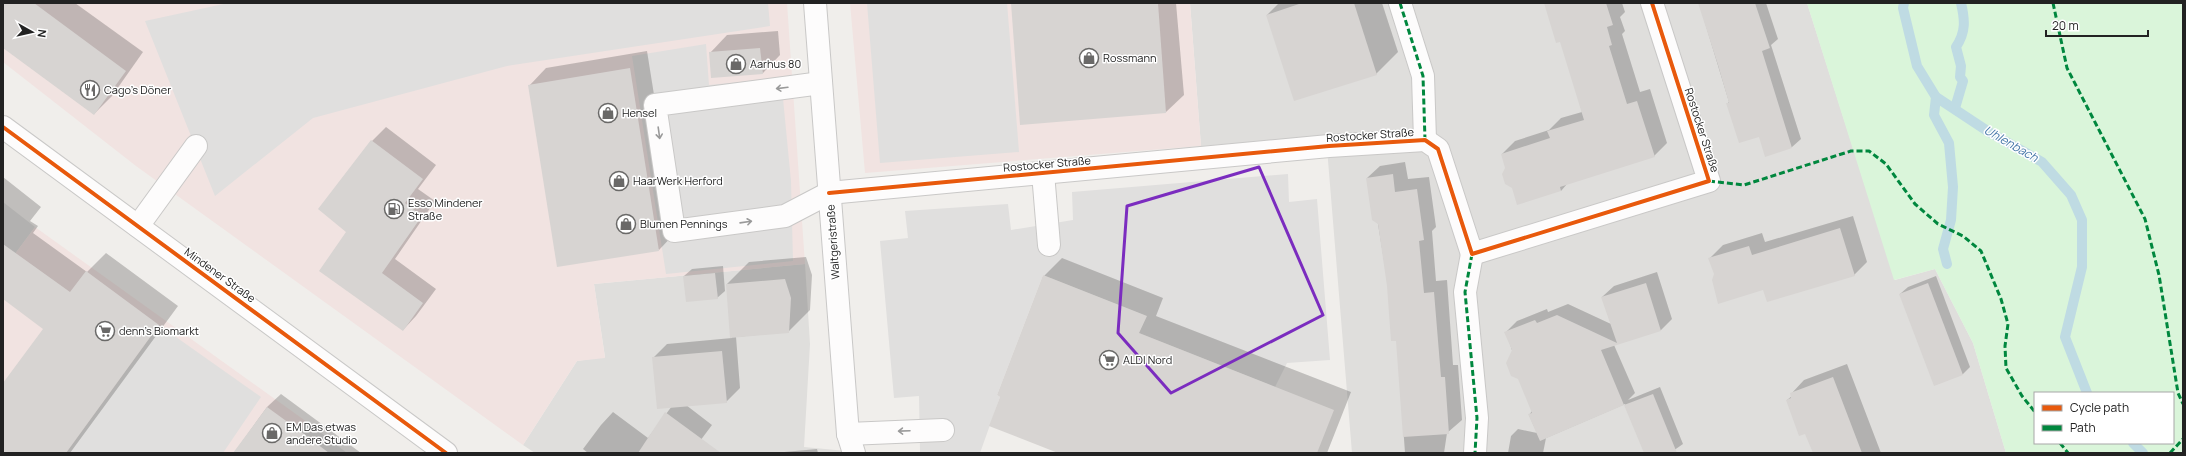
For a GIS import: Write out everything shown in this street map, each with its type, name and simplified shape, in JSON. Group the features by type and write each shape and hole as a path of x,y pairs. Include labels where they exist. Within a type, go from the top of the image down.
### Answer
{"street":[{"name":"Waltgeristraße","path":"814,3 848,447"},
{"name":"Rostocker Straße","path":"1400,3 1423,76 1424,140"},
{"name":"Rostocker Straße","path":"1472,254 1710,181 1652,3"},
{"path":"821,83 654,105 674,232 785,216 829,193"},
{"name":"Mindener Straße","path":"3,127 446,453"},
{"name":"Rostocker Straße","path":"829,193 1329,146 1424,140 1438,149 1472,254 1465,292 1477,418 1475,453"},
{"path":"138,226 196,146"},
{"path":"1043,173 1049,245"},
{"path":"848,447 943,430"}],"highlighted area":[{"path":"1259,167 1323,315 1171,393 1118,333 1127,206"}],"shaded area":[{"path":"3,3 787,3 805,264 594,284 605,358 577,361 523,445 136,166 3,62"},
{"path":"228,3 768,3 770,26 507,66 313,118 215,196 145,21"},
{"path":"850,3 1190,3 1201,146 865,173"},
{"path":"867,3 1007,3 1019,152 880,163"},
{"path":"1190,3 1807,3 1895,280 1935,269 1973,343 2006,453 1352,453 1326,136 1201,146"},
{"path":"706,44 709,85 781,78 791,181 793,261 666,274 632,56"},
{"path":"1288,174 1289,202 1317,199 1330,360 1287,363 1275,387 1139,333 1146,316 1043,275 997,395 1000,397 980,453 920,452 919,396 894,398 880,241 908,238 905,211 1008,204 1011,230 1073,220 1072,192"},
{"path":"3,202 35,227 3,270"},
{"path":"35,227 307,422 284,453 3,453 3,270"},
{"path":"805,264 810,344 804,447 867,453 535,453 523,445 577,361 605,357 594,284"},
{"path":"159,325 261,397 223,453 66,453"},
{"path":"307,422 347,453 284,453"}],"green space":[{"path":"1807,3 2183,3 2183,453 2006,453 1973,343 1935,269 1894,280"}],"building":[{"path":"3,3 34,3 126,71 94,115 3,48"},
{"name":"Rossmann","path":"1011,3 1158,3 1166,113 1020,125"},
{"path":"1302,3 1354,3 1377,75 1294,101 1266,15"},
{"path":"1544,3 1606,3 1613,25 1607,27 1612,45 1609,46 1627,104 1637,101 1655,157 1560,187 1561,191 1517,205 1512,188 1505,184 1502,174 1505,168 1501,154 1550,138 1547,131 1584,120 1560,42 1556,43"},
{"path":"1698,3 1755,3 1770,48 1762,51 1792,148 1765,157 1759,137 1739,143 1726,103 1729,103 1718,65"},
{"name":"Aarhus 80","path":"760,48 763,74 711,78 709,52"},
{"path":"630,68 659,251 557,267 528,85"},
{"path":"371,140 423,179 405,203 422,216 382,273 423,303 403,331 319,271 346,232 318,209"},
{"path":"1393,174 1395,192 1417,189 1424,240 1419,241 1424,293 1434,292 1441,377 1445,377 1449,434 1403,437 1396,341 1391,341 1387,286 1378,224 1372,220 1366,178"},
{"path":"1840,228 1855,276 1767,302 1763,290 1718,304 1712,280 1714,274 1708,258 1749,246 1752,255"},
{"path":"3,244 70,292 86,271 159,325 66,453 3,453 3,383 43,329 3,299"},
{"path":"715,273 718,299 686,302 683,276"},
{"name":"ALDI Nord","path":"1043,275 1147,316 1139,333 1334,410 1317,453 1058,453 989,426 1000,397 997,395"},
{"path":"785,279 791,298 789,333 730,338 726,284"},
{"path":"1646,283 1661,331 1601,350 1624,405 1540,441 1528,414 1532,413 1518,379 1511,376 1506,363 1512,350 1504,332 1535,320 1537,323 1557,315 1617,343 1601,297"},
{"path":"1928,283 1963,375 1934,386 1899,294"},
{"path":"722,351 727,403 657,409 652,357"},
{"path":"1833,377 1862,453 1813,453 1805,434 1799,436 1786,400 1791,398 1790,393"},
{"path":"1653,394 1677,453 1644,453 1624,405"},
{"path":"267,407 300,431 329,453 233,453"},
{"path":"665,412 721,453 638,453"}],"waterway":[{"name":"Uhlenbach","path":"1904,3 1903,8 1917,66 1936,97 1989,132 2042,162 2071,195 2082,220 2082,267 2065,337 2087,392"},
{"path":"1955,108 1963,81 1960,77 1961,66 1956,47 1962,36 1964,26 1961,3"},
{"path":"1936,97 1934,115 1949,143 1953,187 1951,220 1943,249 1947,264"},
{"name":"Uhlenbach","path":"2134,444 2143,453"}],"marked path":[{"path":"1400,3 1423,76 1425,140"},
{"path":"2053,3 2067,68 2145,219 2159,275 2178,393 2183,404"},
{"path":"1709,181 1744,185 1851,151 1869,151 1886,164 1915,204 1938,224 1963,236 1981,251 2001,299 2008,324 2005,346 2006,368 2022,396 2034,411"},
{"path":"1472,254 1465,292 1477,418 1475,453"},
{"path":"2170,453 2183,439"},
{"path":"2061,444 2068,453"}],"cycle path":[{"path":"829,193 1329,146 1425,140 1438,149 1472,254 1709,181 1652,3"},
{"path":"3,127 446,453"}],"place":[{"name":"Rossmann","path":"1089,58"},
{"name":"Aarhus 80","path":"736,64"},
{"name":"Cago's Döner","path":"90,90"},
{"name":"Hensel","path":"608,113"},
{"name":"HaarWerk Herford","path":"619,181"},
{"name":"Esso Mindener Straße","path":"394,209"},
{"name":"Blumen Pennings","path":"626,224"},
{"name":"denn's Biomarkt","path":"105,331"},
{"name":"ALDI Nord","path":"1109,360"},
{"name":"EM Das etwas andere Studio","path":"272,433"}]}
